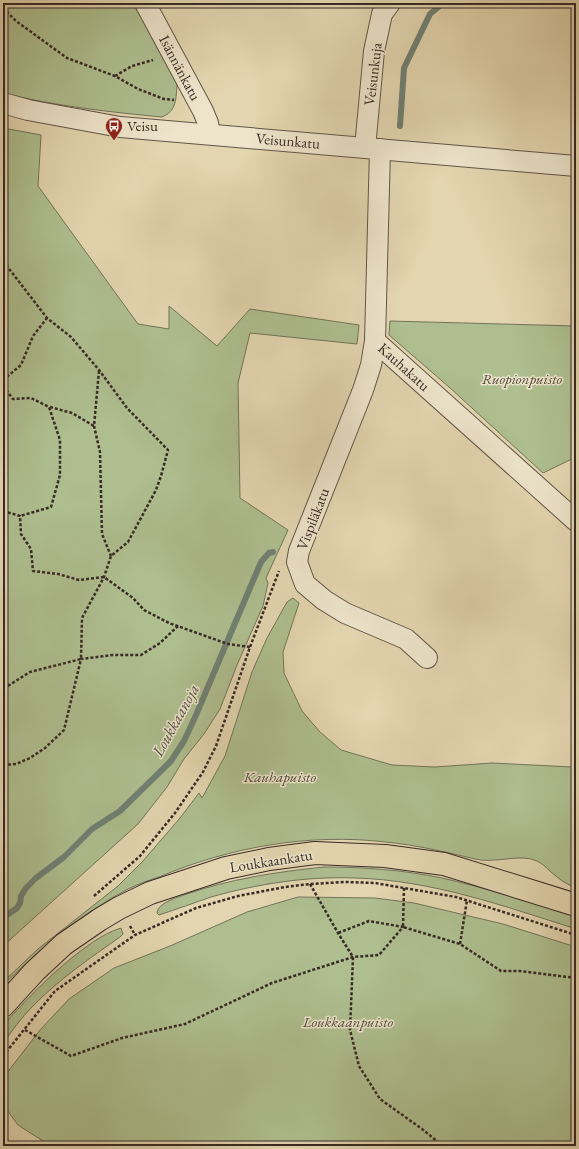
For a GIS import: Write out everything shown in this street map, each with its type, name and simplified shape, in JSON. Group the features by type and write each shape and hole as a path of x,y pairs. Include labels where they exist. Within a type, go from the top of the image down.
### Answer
{"main road":[{"name":"Loukkaankatu","path":"3,1006 35,971 64,944 119,908 150,894 226,868 269,859 315,853 385,856 444,864 576,905"}],"street":[{"name":"Isännänkatu","path":"145,3 203,111 208,123 210,134"},
{"name":"Veisunkuja","path":"373,149 374,51 382,14 390,3"},
{"name":"Veisunkatu","path":"3,103 28,110 120,127 576,166"},
{"name":"Kauhakatu","path":"373,149 375,341 576,521"},
{"name":"Vispiläkatu","path":"375,341 371,366 364,390 299,551 297,562 305,584 324,600 345,613 406,639 427,658"}],"path":[{"path":"3,8 16,21 67,58 116,76 138,89 164,100"},
{"path":"116,76 132,66 173,55"},
{"path":"3,261 47,318 72,337 127,408 168,450 156,490 139,523 128,542 110,556"},
{"path":"3,380 21,364 33,336 47,318"},
{"path":"3,765 16,764 30,758 45,748 64,730 81,659 82,618 104,577 110,556 102,534 100,452 94,426 99,370"},
{"path":"3,386 13,399 31,398 49,407 72,413 94,426"},
{"path":"3,511 20,516 51,507 60,475 60,440 49,407"},
{"path":"20,516 21,534 31,549 33,571 58,574 79,580 104,577 133,598 144,610 178,626 228,644 250,647"},
{"path":"89,901 140,856 176,813 203,772 216,746 250,647 279,571 297,562"},
{"path":"3,689 30,672 81,659 113,655 141,655 160,643 178,626"},
{"path":"3,1056 55,991 134,934 196,908 238,896 310,884 345,882 375,883 467,900 576,935"},
{"path":"310,884 338,933 354,957 350,1030 359,1066 380,1099 443,1146"},
{"path":"24,1030 72,1056 122,1038 185,1024 272,983 354,957 379,956 403,927 404,888"},
{"path":"460,944 467,900"},
{"path":"338,933 369,921 403,927 460,944 501,971 520,971 576,978"}],"green space":[{"path":"3,3 135,3 177,84 176,99 173,108 162,117 42,102 3,93"},
{"path":"3,128 41,135 38,186 138,324 169,329 169,306 217,346 250,309 359,325 357,344 250,333 238,383 240,498 288,530 266,578 268,583 263,606 237,665 220,709 204,734 184,759 167,787 138,824 3,946"},
{"name":"Ruopionpuisto","path":"390,321 576,326 576,457 543,473 449,387 389,335"},
{"name":"Kauhapuisto","path":"293,598 299,603 283,652 284,673 302,711 320,732 341,750 392,765 435,767 492,763 576,768 576,888 568,885 537,861 523,858 483,860 408,845 357,840 328,839 270,845 242,850 214,858 130,888 95,908 63,932 3,985 3,982 38,949 118,886 143,861 180,818 199,793 202,798 225,756 252,672 267,638 287,602"},
{"path":"324,867 369,868 398,871 427,875 459,882 576,916 576,929 494,903 439,889 383,880 355,878 319,878 246,888 211,897 159,915 157,913 158,909 168,901 201,889 235,880 288,871"},
{"name":"Loukkaanpuisto","path":"298,897 375,898 414,903 503,924 576,947 576,1146 49,1146 18,1125 4,1106 3,1078 40,1030 69,999 114,968 170,946 247,912"},
{"path":"121,928 123,934 120,937 74,970 42,997 24,1016 3,1043 3,1025 46,981 69,960 93,942"}],"waterway":[{"path":"400,126 404,68 430,14 443,3"},
{"name":"Loukkaanoja","path":"3,918 17,908 20,903 21,896 26,888 36,878 64,857 92,829 120,811 171,761 184,741 196,715 261,562 269,553 273,552"}],"place":[{"name":"Veisu","path":"114,141"}]}
